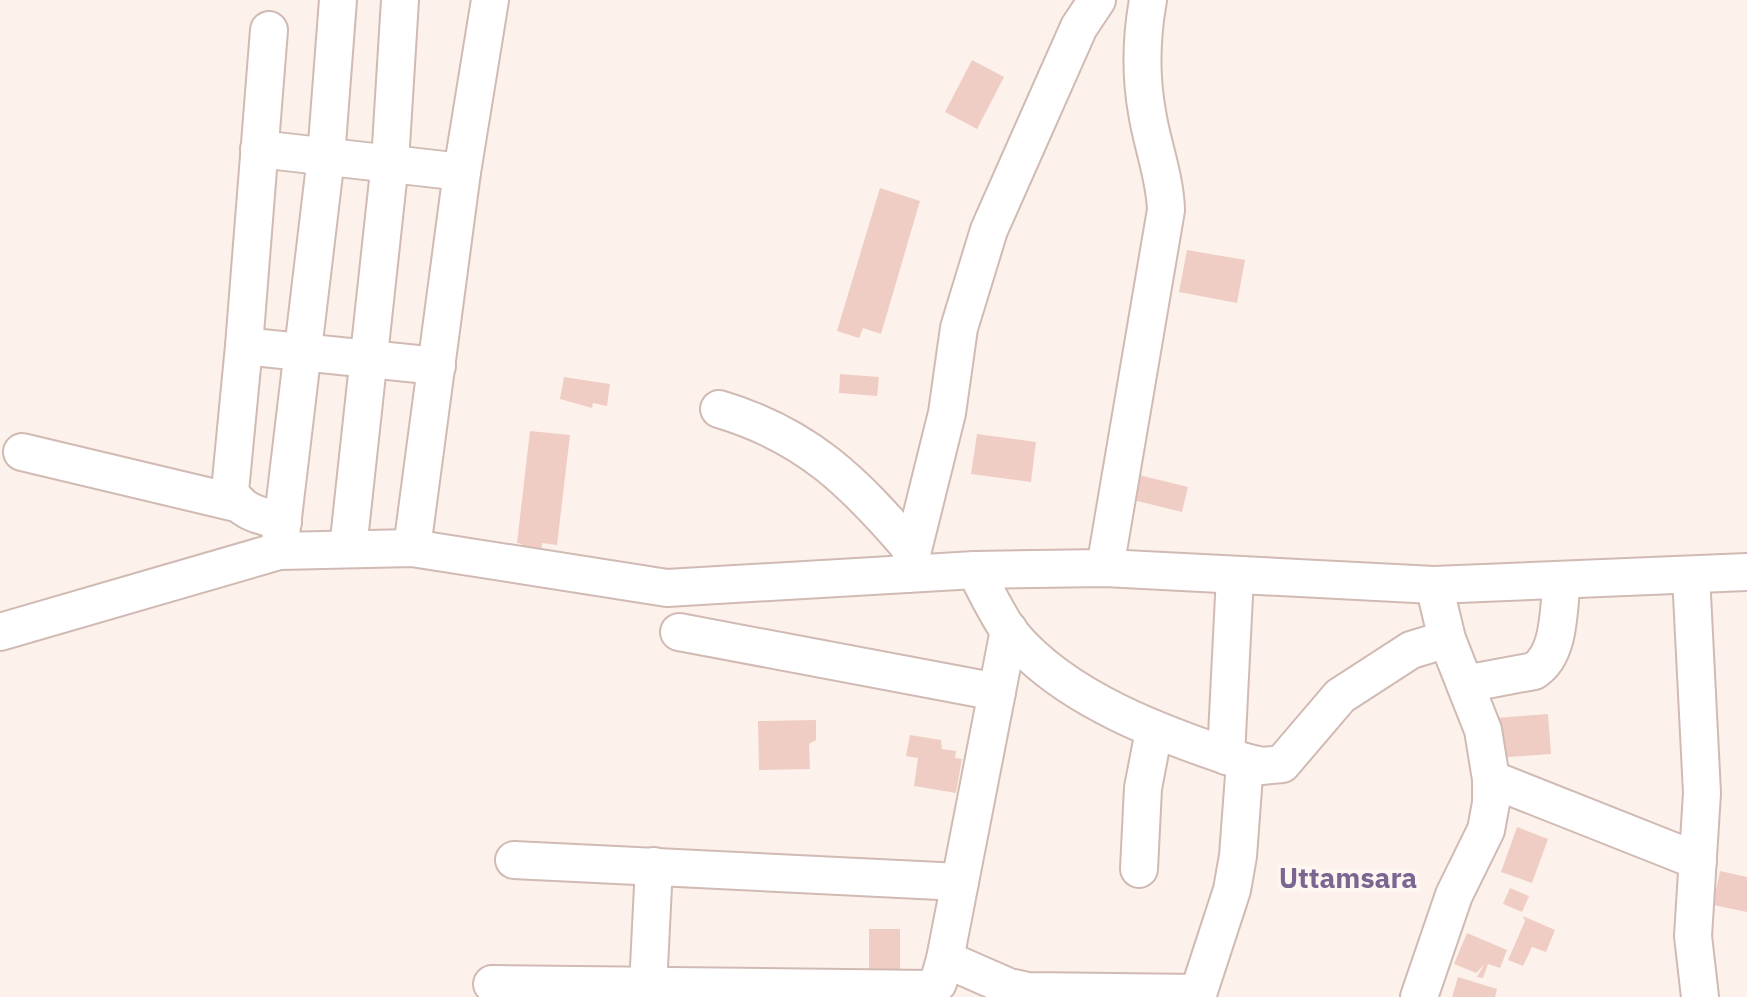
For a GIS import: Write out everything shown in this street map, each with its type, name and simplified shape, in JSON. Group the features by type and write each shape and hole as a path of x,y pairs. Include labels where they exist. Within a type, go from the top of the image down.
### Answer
{"street":[{"path":"281,536 326,157 338,0"},
{"path":"348,549 390,162 400,0"},
{"path":"412,548 462,172 490,0"},
{"path":"910,562 947,413 959,328 989,230 1079,27 1097,0"},
{"path":"1105,568 1166,210 1165,184 1141,76 1141,49 1148,0"},
{"path":"236,503 230,491 230,476 244,346 269,30"},
{"path":"259,149 462,172"},
{"path":"244,346 437,366"},
{"path":"719,409 756,420 830,463 865,494 910,562"},
{"path":"22,452 236,503 281,536 348,549 412,548 667,588 910,562 975,570 1105,568 1434,585 1747,572"},
{"path":"0,632 281,536"},
{"path":"975,570 1009,630 1048,671 1154,731 1262,766 1282,764 1340,696 1411,650 1447,639"},
{"path":"1691,575 1702,793 1693,936 1700,997"},
{"path":"945,959 1009,987 1028,991 1197,995 1232,890 1238,856 1235,576"},
{"path":"1465,684 1534,671 1544,665 1551,653 1562,580"},
{"path":"1419,997 1454,895 1486,830 1491,779 1483,730 1447,639 1434,585"},
{"path":"492,984 921,991 938,983 1009,630"},
{"path":"679,632 997,692"},
{"path":"1139,869 1143,788 1154,731"},
{"path":"1491,779 1698,861"},
{"path":"514,860 960,882"},
{"path":"648,987 654,866"}],"building":[{"path":"972,60 1004,77 977,129 945,112"},
{"path":"880,188 920,201 881,334 863,328 859,338 837,331"},
{"path":"1187,250 1245,260 1237,303 1179,292"},
{"path":"840,374 879,377 877,396 839,393"},
{"path":"564,377 610,384 607,406 593,403 592,408 560,399"},
{"path":"530,431 570,435 557,545 542,543 540,559 521,557 522,544 517,543"},
{"path":"977,434 1036,442 1031,482 971,474"},
{"path":"1139,475 1188,487 1182,512 1133,500"},
{"path":"1548,714 1551,754 1497,758 1494,718"},
{"path":"816,720 816,740 809,744 810,769 759,770 758,721"},
{"path":"910,735 941,740 942,749 956,751 955,758 962,759 956,793 914,786 918,758 906,756"},
{"path":"1517,827 1548,839 1532,883 1501,872"},
{"path":"1720,871 1747,877 1747,912 1713,905"},
{"path":"1510,888 1529,896 1522,912 1503,904"},
{"path":"1523,916 1555,930 1546,952 1532,947 1523,966 1508,960 1525,921"},
{"path":"869,929 900,929 900,970 869,970"},
{"path":"1467,933 1507,950 1500,968 1488,964 1483,978 1477,977 1484,965 1476,973 1454,964"},
{"path":"1458,977 1497,989 1495,997 1452,997"}],"district":[{"name":"Uttamsara","path":"1348,877"}]}
